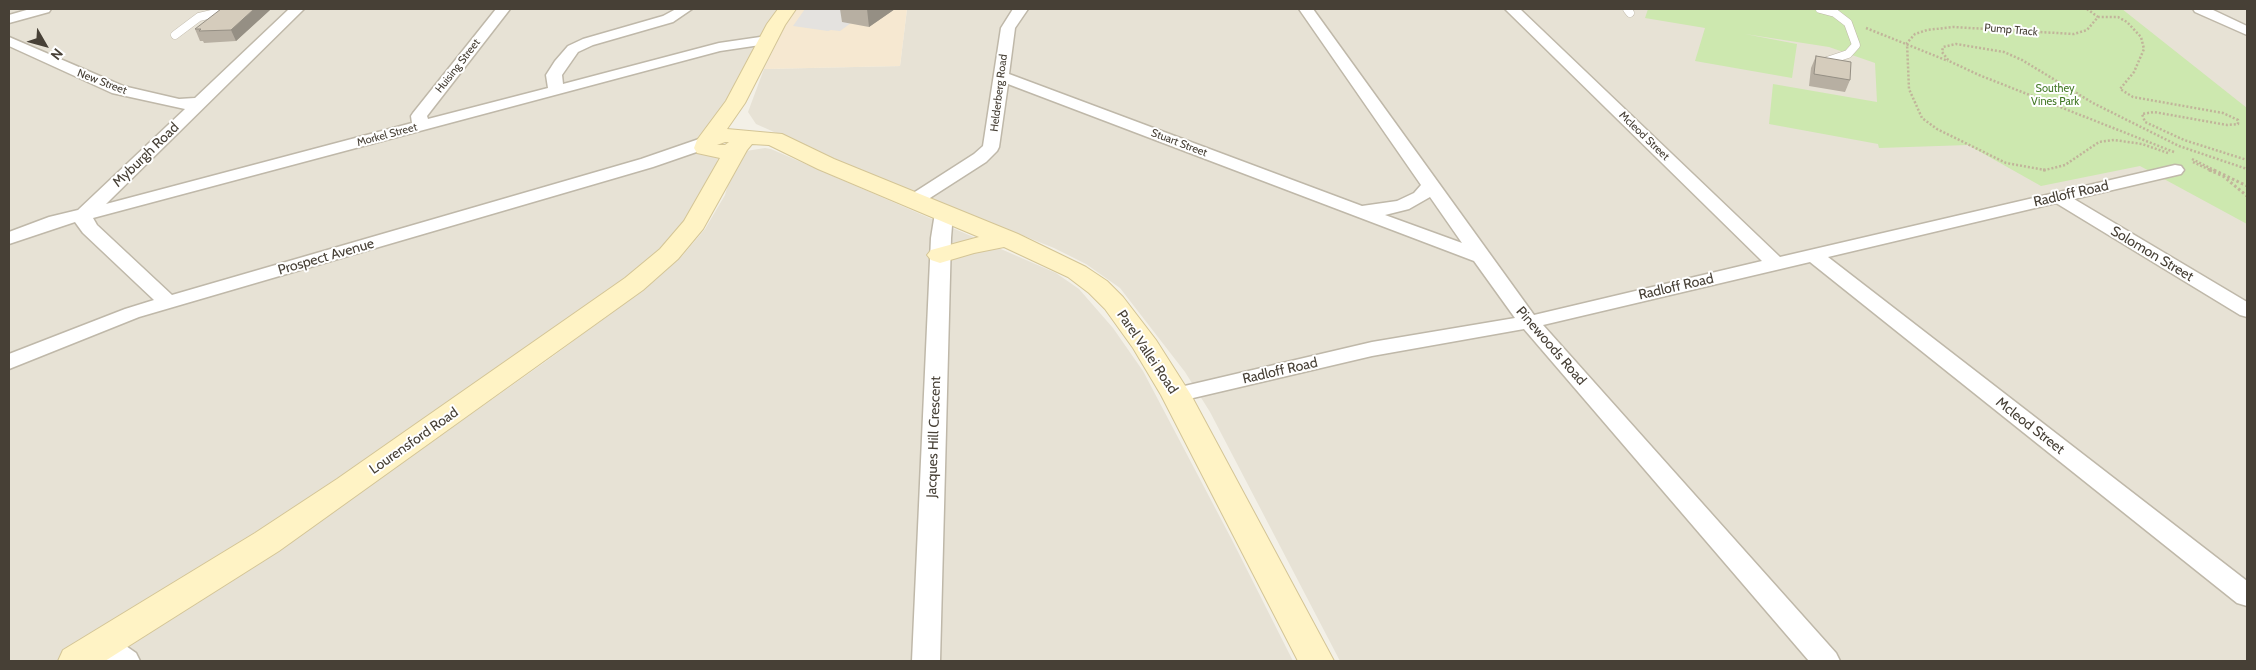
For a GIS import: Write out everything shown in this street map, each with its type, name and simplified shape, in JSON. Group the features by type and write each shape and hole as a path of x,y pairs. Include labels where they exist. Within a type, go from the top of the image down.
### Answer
{"street":[{"path":"9,20 44,9"},
{"name":"Myburgh Road","path":"84,215 297,9"},
{"name":"Huising Street","path":"421,126 419,116 503,9"},
{"path":"556,90 554,75 560,64 573,50 588,42 668,18 684,9"},
{"path":"716,182 709,146 718,124 734,108 767,40 787,9"},
{"name":"Helderberg Road","path":"913,201 987,153 993,138 1008,28 1014,16 1021,9"},
{"name":"Pinewoods Road","path":"1306,9 1517,308 1826,661"},
{"name":"Mcleod Street","path":"1512,9 1776,264"},
{"path":"2200,9 2247,31"},
{"name":"New Street","path":"9,40 118,90 179,104 200,103"},
{"name":"Morkel Street","path":"9,238 56,221 556,90 733,44 767,40"},
{"name":"Stuart Street","path":"1001,76 1481,257"},
{"path":"734,108 741,122 774,139"},
{"path":"709,146 724,152 738,142 734,108"},
{"name":"Parel Vallei Road","path":"738,142 774,139 797,151 913,201 1009,239 1060,262 1098,287 1114,303 1146,346 1176,395 1316,661"},
{"name":"Parel Vallei Road","path":"738,142 797,151"},
{"name":"Lourensford Road","path":"76,661 115,653 634,284 669,254 694,224 708,203 716,182 738,142"},
{"name":"Prospect Avenue","path":"9,362 111,321 169,302 709,146"},
{"name":"Radloff Road","path":"1176,395 1372,349 1530,322 2058,197 2180,159"},
{"name":"Stuart Street","path":"1356,210 1381,210 1403,205 1420,197 1431,186"},
{"name":"Solomon Street","path":"2058,197 2247,311"},
{"name":"Jacques Hill Crescent","path":"926,661 940,254 944,213"},
{"path":"84,215 84,221 90,229 169,302"},
{"path":"940,254 1009,239"},
{"name":"Mcleod Street","path":"1813,255 2247,596"}],"lane":[{"path":"1820,9 1835,11 1848,23 1856,45 1848,54 1824,62"},
{"path":"175,35 204,15 240,10"}],"path":[{"path":"2087,9 2098,16 2118,17 2127,22 2141,37 2144,49 2134,72 2120,90 2133,97 2223,113 2238,120 2238,124 2227,125 2154,112 2142,114 2145,122 2184,140 2247,160"},
{"name":"Pump Track","path":"1907,43 1915,34 1926,30 1953,27 2074,34 2087,30 2098,16"},
{"path":"1848,23 1907,43 2247,186"},
{"path":"1907,43 1909,89 1922,118 1937,129 2006,163 2046,170 2065,165 2099,142 2114,140 2142,144 2223,176 2247,196"},
{"name":"Pump Track","path":"1949,61 1942,52 1942,47 1956,44 2004,52 2022,60 2093,103 2180,146 2247,169"}],"shaded area":[{"path":"9,9 788,9 766,40 722,143 707,203 668,253 103,644 74,661 9,661"},
{"path":"797,9 907,9 900,66 764,69 787,22"},
{"path":"805,9 873,9 855,10 841,21 851,23 840,31 828,31 793,26"},
{"path":"907,9 2247,9 2247,661 1340,661 1210,412 1185,372 1120,288 1086,264 1054,248 869,174 756,124 748,112 764,69 900,66"},
{"path":"765,148 1056,273 1079,289 1113,328 1143,371 1293,661 102,661 310,528 545,362 652,283 682,256 705,229 725,195 735,159 746,151"}],"green space":[{"name":"Southey Vines Park","path":"1648,9 2122,9 2247,108 2247,224 2140,166 2041,186 1968,145 1879,148 1878,144 1769,124 1773,84 1877,102 1875,63 1829,47 1745,34 1797,44 1792,78 1695,61 1705,28 1645,18"}],"building":[{"path":"221,9 254,9 231,30 199,31 201,29 195,29"},
{"path":"1816,56 1851,62 1850,80 1814,74"}]}
